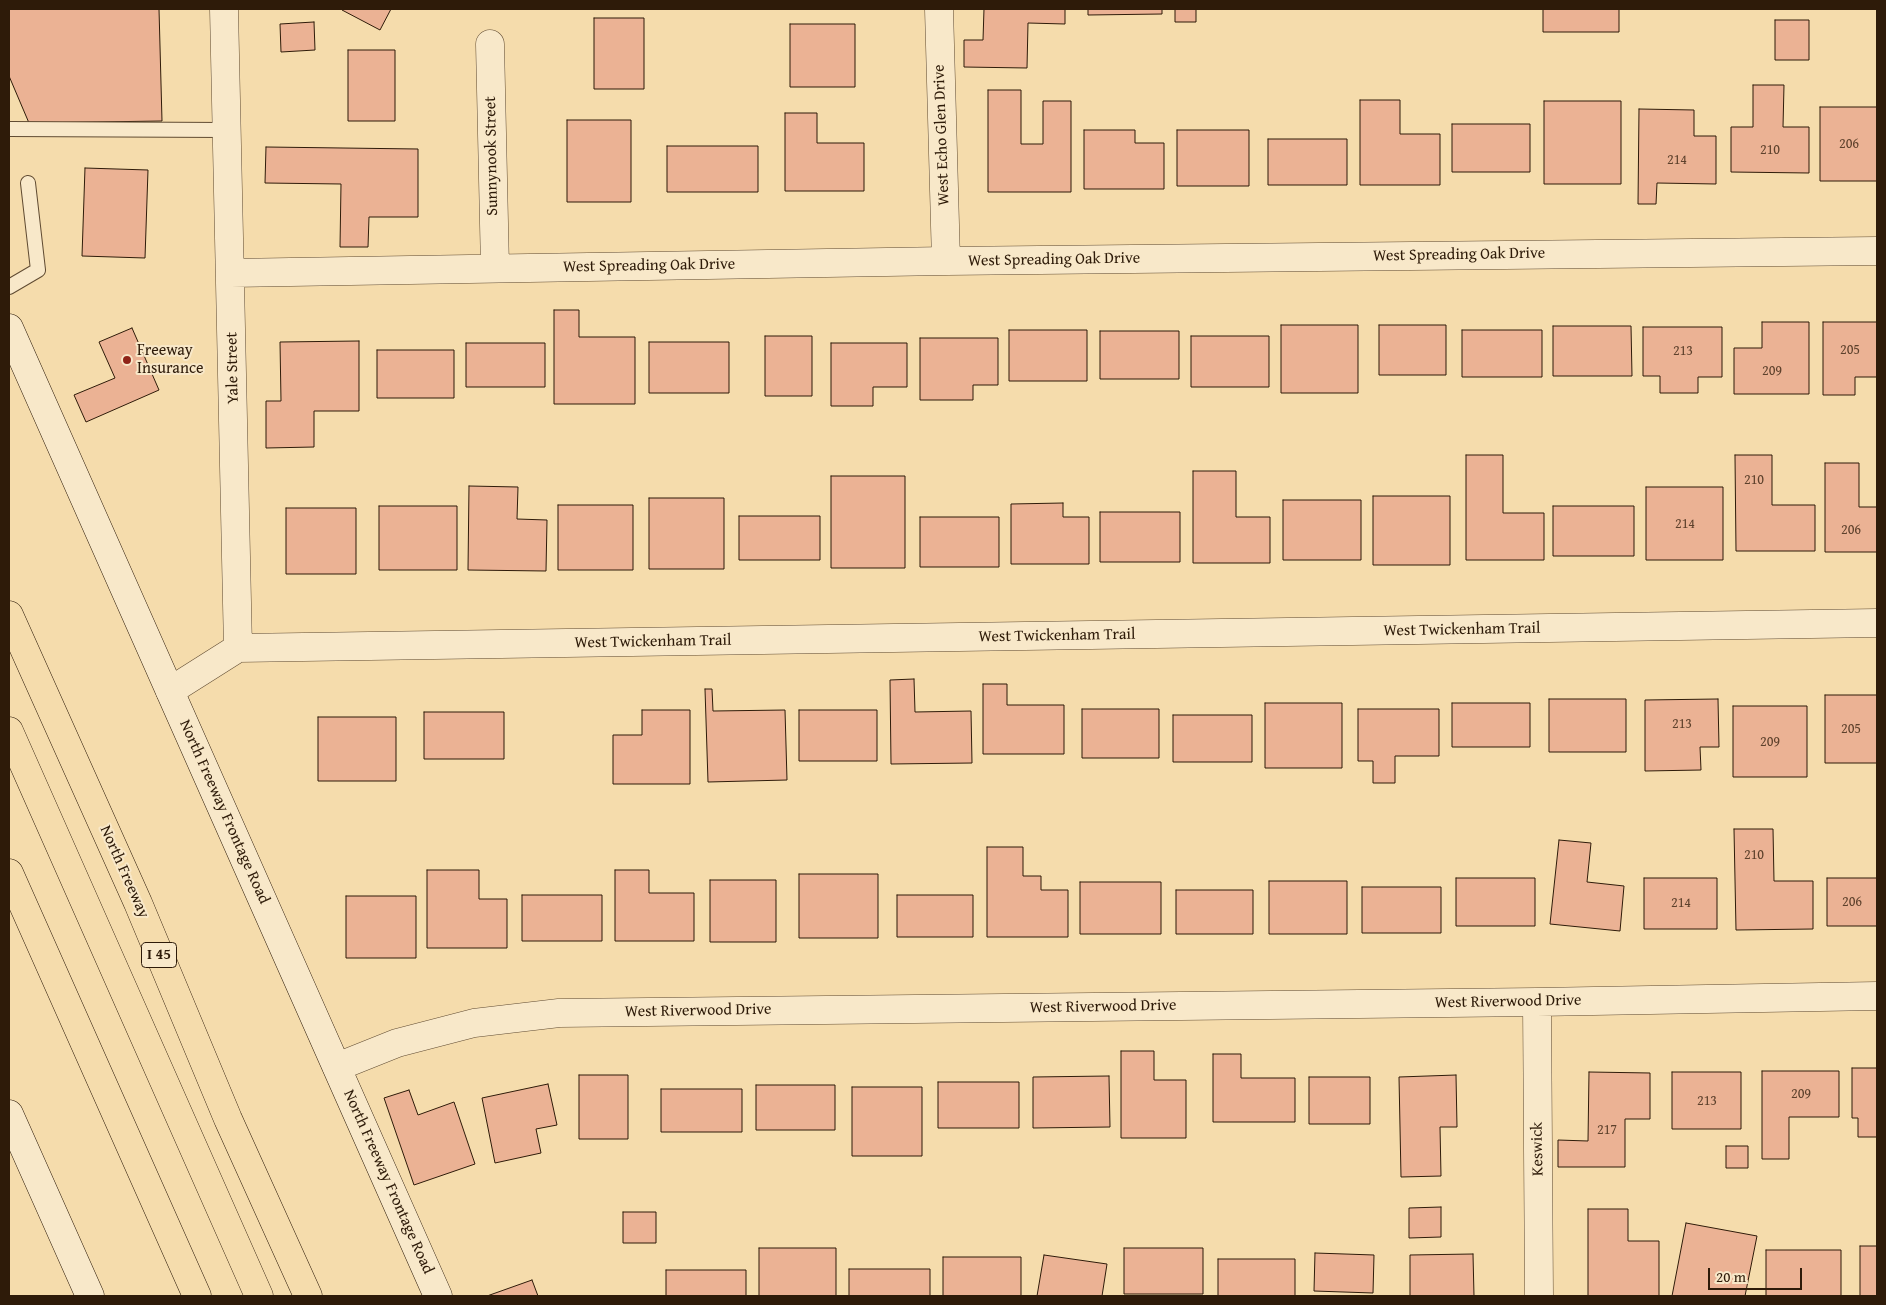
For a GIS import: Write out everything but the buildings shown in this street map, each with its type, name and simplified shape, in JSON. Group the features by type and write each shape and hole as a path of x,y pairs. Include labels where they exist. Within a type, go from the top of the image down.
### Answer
{"highway":[{"name":"North Freeway","path":"9,614 138,903 228,1119 308,1296"},
{"path":"9,731 259,1296"},
{"path":"9,874 197,1296"}],"street":[{"name":"Yale Street","path":"224,9 238,648"},
{"name":"West Echo Glen Drive","path":"939,9 946,261"},
{"name":"Sunnynook Street","path":"490,44 494,268"},
{"name":"West Spreading Oak Drive","path":"231,273 946,261 1877,251"},
{"name":"North Freeway Frontage Road","path":"9,328 438,1296"},
{"name":"West Twickenham Trail","path":"238,648 1877,623"},
{"path":"170,691 238,648"},
{"name":"West Riverwood Drive","path":"336,1067 397,1043 474,1023 559,1013 1537,1002 1877,996"},
{"name":"Keswick","path":"1537,1002 1540,1296"},
{"path":"9,1114 90,1296"}],"lane":[{"path":"9,130 227,130"},
{"path":"9,287 38,270 28,183"}],"place":[{"name":"Freeway Insurance","path":"127,360"}]}
